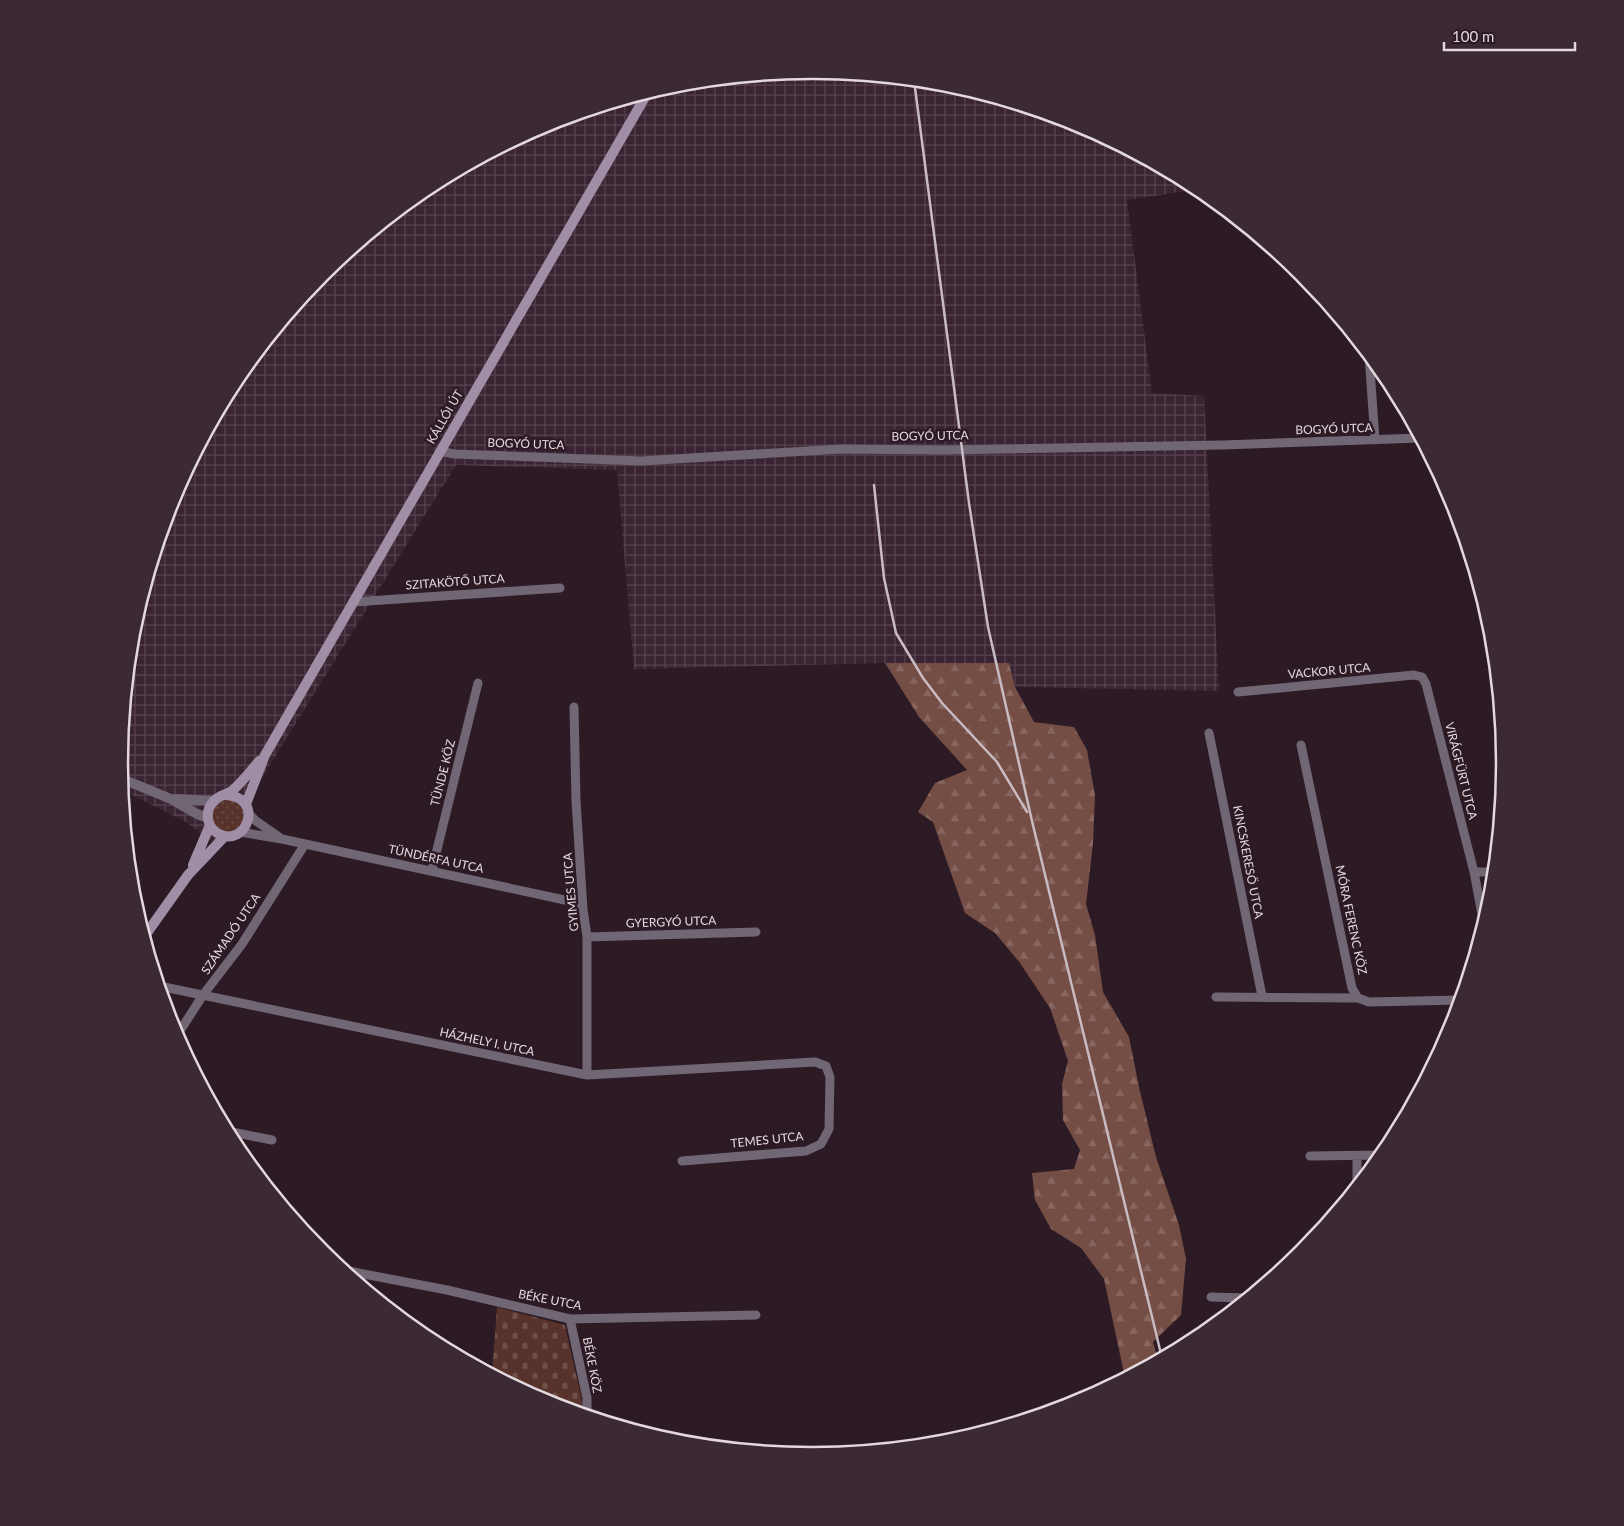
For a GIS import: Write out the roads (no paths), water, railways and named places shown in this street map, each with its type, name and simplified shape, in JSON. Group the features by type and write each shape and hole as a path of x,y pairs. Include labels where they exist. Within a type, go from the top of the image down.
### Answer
{"main road":[{"name":"KÁLLÓI ÚT","path":"214,800 226,795 243,780 264,755 643,100"},
{"name":"KÁLLÓI ÚT","path":"240,832 248,821 247,809 264,755"},
{"path":"226,795 234,795 240,798 247,809"},
{"path":"188,875 209,821 209,808 214,800"},
{"path":"209,821 214,830 225,836 233,836 240,832"},
{"path":"149,930 188,875 225,836"}],"street":[{"path":"1370,367 1375,440"},
{"name":"BOGYÓ UTCA","path":"440,451 454,454 641,461 841,449 943,450 1222,445 1414,438"},
{"name":"SZITAKÖTŐ UTCA","path":"353,602 560,588"},
{"name":"VACKOR UTCA","path":"1238,692 1414,675 1422,677"},
{"name":"VIRÁGFÜRT UTCA","path":"1422,677 1426,684 1474,872 1481,907"},
{"name":"TÜNDE KÖZ","path":"432,870 478,683"},
{"name":"GYIMES UTCA","path":"574,707 576,801 583,910 587,937 587,1075"},
{"name":"KINCSKERESŐ UTCA","path":"1209,734 1262,996"},
{"name":"MÓRA FERENC KÖZ","path":"1301,745 1352,988 1358,998"},
{"path":"128,781 171,799 209,821"},
{"path":"171,799 214,800"},
{"name":"TÜNDÉRFA UTCA","path":"247,809 256,821 282,839"},
{"name":"TÜNDÉRFA UTCA","path":"240,832 432,870 574,902 583,910"},
{"name":"SZÁMADÓ UTCA","path":"182,1029 242,944 305,844"},
{"path":"1474,872 1487,872"},
{"name":"GYERGYÓ UTCA","path":"587,937 756,932"},
{"name":"HÁZHELY I. UTCA","path":"166,988 587,1075 815,1062"},
{"path":"1216,997 1358,998 1369,1002 1453,1000"},
{"name":"TEMES UTCA","path":"682,1160 806,1151 821,1144 829,1129 830,1077 826,1066 815,1062"},
{"path":"237,1133 272,1140"},
{"path":"1310,1156 1372,1155"},
{"path":"1357,1156 1358,1176"},
{"name":"BÉKE UTCA","path":"356,1273 447,1290 570,1319 756,1314"},
{"path":"1211,1297 1239,1298"},
{"name":"BÉKE KÖZ","path":"570,1319 587,1398 587,1409"}],"railway":[{"path":"915,87 969,503 988,627 1032,821 1161,1352"},
{"path":"874,485 884,578 896,633 923,678 942,703 997,762 1027,812"}]}
